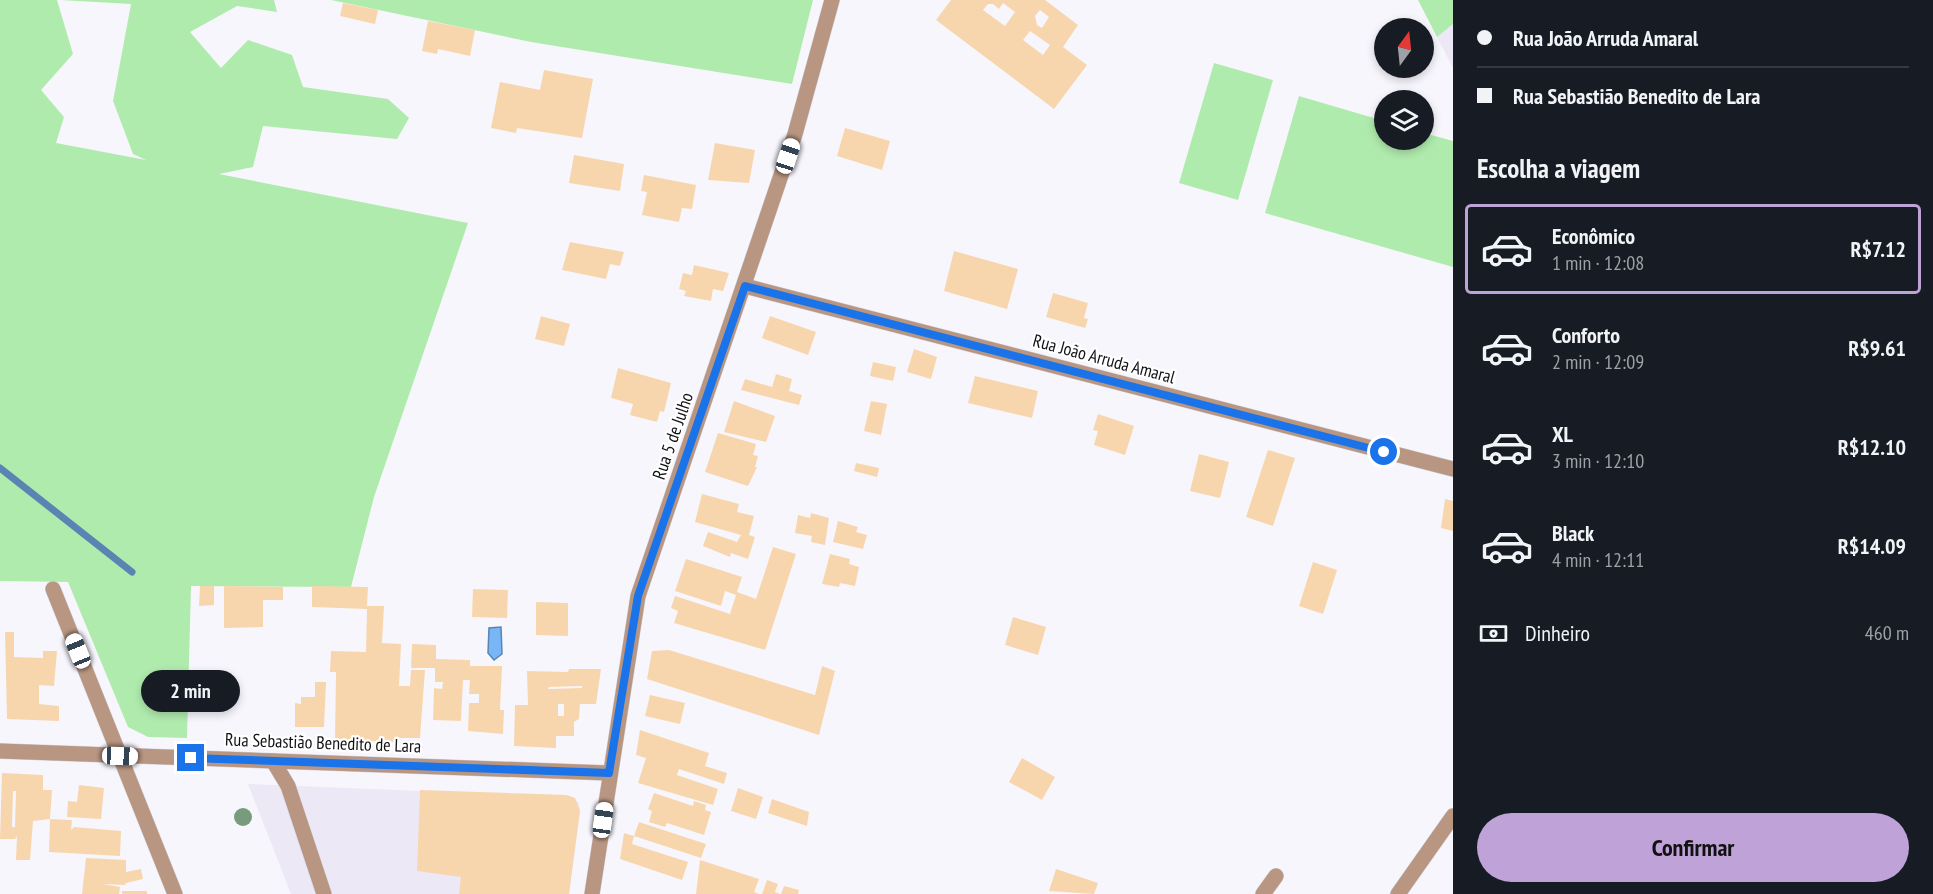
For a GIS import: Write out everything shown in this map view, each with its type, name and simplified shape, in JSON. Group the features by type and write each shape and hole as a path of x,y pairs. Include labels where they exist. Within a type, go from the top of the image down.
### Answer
{"street":[{"name":"Rua 5 de Julho","path":"595,893 609,773 638,596 745,286 810,85 832,0"},
{"name":"Rua João Arruda Amaral","path":"745,286 1453,469"},
{"path":"53,589 175,894"},
{"name":"Rua Sebastião Benedito de Lara","path":"0,751 609,773"},
{"path":"273,761 288,786 324,894"},
{"path":"1398,894 1453,816"},
{"path":"1263,894 1276,876"}],"shaded area":[{"path":"1453,24 1453,68 1437,37"},
{"path":"248,784 572,797 579,803 580,811 569,894 291,894"}],"green space":[{"path":"0,0 57,0 73,54 41,90 64,117 56,143 146,160 133,154 113,101 131,4 60,0 274,0 277,12 237,6 190,32 221,68 248,40 292,55 303,87 388,99 409,118 397,139 263,126 253,167 219,174 468,223 374,497 351,587 191,586 187,738 148,737 128,727 68,582 0,581"},
{"path":"331,0 813,0 792,84 531,42"},
{"path":"1418,0 1453,0 1453,24 1437,37 1434,31 1434,18 1427,18"},
{"path":"1214,63 1273,80 1238,200 1179,183"},
{"path":"1299,96 1374,118 1374,150 1434,150 1434,136 1453,141 1453,267 1265,213"}],"water":[{"path":"501,627 502,654 494,660 488,653 489,628"}],"building":[{"path":"951,0 1045,0 1078,25 1063,47 1087,65 1054,109 936,20","holes":["1003,3 1015,12 1005,26 983,10 988,4 993,4 999,9","1040,10 1049,17 1042,28 1037,25 1035,16","1030,31 1050,45 1043,55 1023,40"]},
{"path":"343,3 378,10 375,24 340,16"},
{"path":"428,21 475,30 470,56 438,49 437,54 422,51"},
{"path":"544,70 593,79 582,138 517,128 516,133 491,128 500,82 540,90"},
{"path":"845,128 890,141 882,170 837,156"},
{"path":"715,143 755,150 749,183 708,180"},
{"path":"574,155 624,164 620,191 569,183"},
{"path":"644,175 696,185 692,209 682,208 679,222 642,215 647,192 641,191"},
{"path":"570,242 624,252 620,266 610,264 606,279 562,270"},
{"path":"954,251 1018,269 1007,309 944,291"},
{"path":"694,265 729,273 723,291 713,289 711,301 684,296 686,291 679,289 683,273 692,275"},
{"path":"1053,293 1088,303 1084,318 1088,319 1085,328 1046,317"},
{"path":"541,316 570,324 564,346 535,339"},
{"path":"770,316 816,332 808,355 762,338"},
{"path":"914,349 937,357 931,379 907,372"},
{"path":"873,362 896,367 893,381 870,376"},
{"path":"618,368 671,383 664,412 660,411 657,422 630,415 633,404 611,398"},
{"path":"776,374 792,379 789,391 802,395 799,405 741,390 745,379 772,387"},
{"path":"975,376 1038,391 1032,418 968,403"},
{"path":"734,401 775,416 766,442 724,432"},
{"path":"871,401 887,404 881,435 864,431"},
{"path":"1098,414 1134,426 1125,455 1094,445 1098,431 1093,430"},
{"path":"718,433 756,444 753,455 758,456 755,467 757,467 748,486 705,472"},
{"path":"1268,450 1295,458 1273,526 1246,517"},
{"path":"1199,454 1229,462 1220,498 1190,491"},
{"path":"856,463 879,468 877,477 854,471"},
{"path":"702,494 739,504 737,512 754,516 749,535 755,537 748,559 731,553 730,557 703,546 708,532 737,542 741,535 695,522"},
{"path":"1445,499 1453,501 1453,531 1441,528"},
{"path":"811,513 829,518 825,545 811,542 812,536 795,533 798,515 810,518"},
{"path":"838,521 858,527 856,532 867,535 863,549 833,542"},
{"path":"773,547 796,554 765,650 674,623 678,611 671,608 675,596 730,614 736,595 725,591 721,606 675,591 686,559 742,577 737,592 756,599"},
{"path":"830,554 850,559 849,564 859,567 855,586 840,583 839,587 822,584"},
{"path":"1313,562 1337,570 1323,614 1299,606"},
{"path":"200,586 214,586 214,605 199,606"},
{"path":"224,586 283,587 283,600 263,600 263,627 224,628"},
{"path":"312,586 368,587 367,606 384,606 382,643 401,644 399,686 410,686 411,670 425,670 420,738 397,738 397,742 335,740 336,672 330,672 331,651 366,652 367,609 312,607"},
{"path":"473,589 508,590 507,618 472,617"},
{"path":"536,602 568,603 568,636 536,635"},
{"path":"1013,617 1046,627 1038,655 1005,645"},
{"path":"5,632 14,632 14,657 43,658 43,651 57,651 54,686 39,685 39,704 59,706 59,721 7,719"},
{"path":"412,644 436,645 436,659 470,660 470,666 502,666 500,710 504,710 503,734 468,731 469,703 479,703 479,694 469,694 470,680 463,680 461,721 433,720 434,688 442,689 443,682 435,682 435,668 411,668"},
{"path":"669,650 815,695 822,666 835,671 819,735 647,679 652,651"},
{"path":"569,669 601,669 596,704 580,704 579,719 574,722 574,736 556,736 556,748 514,746 515,705 528,705 527,671 568,672","holes":["582,686 582,688 548,689 549,687","558,704 564,704 564,716 558,716"]},
{"path":"315,682 326,682 324,727 295,727 295,703 301,704 301,697 315,697"},
{"path":"650,695 685,703 680,724 645,716"},
{"path":"640,730 709,753 705,766 727,773 724,784 679,769 677,775 718,789 713,805 638,783 646,758 636,755"},
{"path":"1022,758 1055,777 1042,800 1009,782"},
{"path":"2,773 43,775 43,790 52,790 50,819 33,821 30,860 16,860 17,836 15,839 0,839","holes":["13,791 16,791 15,827 12,827"]},
{"path":"79,785 104,788 101,819 67,817 68,801 77,802"},
{"path":"738,788 763,797 756,819 731,811"},
{"path":"420,790 567,795 575,798 580,811 569,894 459,894 461,877 417,871"},
{"path":"654,793 693,806 694,801 706,805 705,810 711,812 704,835 667,823 665,827 649,822 652,811 648,809"},
{"path":"772,799 809,812 807,826 768,813"},
{"path":"50,819 72,820 71,830 74,827 121,831 120,856 49,852"},
{"path":"639,822 706,844 701,858 634,836"},
{"path":"624,833 634,836 632,844 688,862 682,880 620,859"},
{"path":"86,858 126,860 126,872 141,869 143,879 125,885 103,884 120,887 119,894 82,894"},
{"path":"700,860 759,879 754,892 759,894 696,894"},
{"path":"1056,869 1098,883 1094,894 1049,891"},
{"path":"767,880 778,884 775,892 780,894 762,894"},
{"path":"784,886 799,890 798,894 781,894"},
{"path":"122,891 147,891 147,894 122,894"}],"waterway":[{"path":"0,468 132,572"}],"route":[{"path":"191,758 609,773 638,596 745,286 1384,452"}]}
